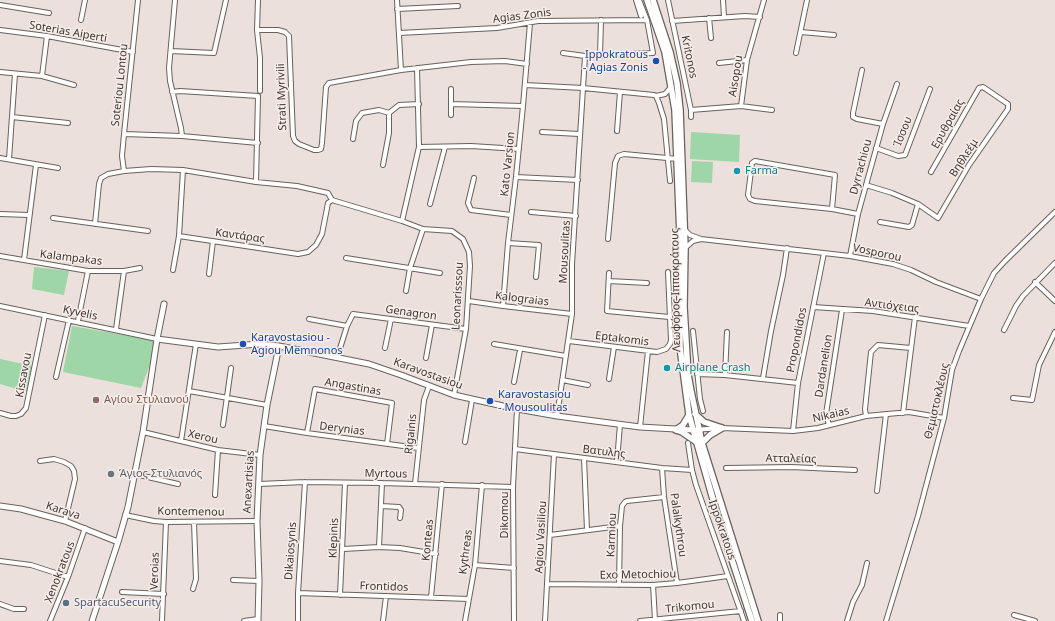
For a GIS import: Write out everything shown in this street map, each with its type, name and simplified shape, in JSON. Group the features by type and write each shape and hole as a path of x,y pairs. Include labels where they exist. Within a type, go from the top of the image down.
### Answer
{"main road":[{"name":"Λεωφόρος Ιπποκράτους","path":"647,0 665,52 672,87 677,127 680,236 680,347 683,376 692,415"},
{"name":"Λεωφόρος Ιπποκράτους","path":"653,0 670,52 677,83 682,127 685,248 685,335 695,441 752,621"},
{"path":"676,430 692,415 704,422 722,428"},
{"name":"Λεωφόρος Ιπποκράτους","path":"694,428 702,443 758,621"},
{"path":"702,443 710,435 722,428"},
{"path":"676,430 682,432 695,441"}],"street":[{"path":"81,20 86,0"},
{"name":"Soteriou Lontou","path":"124,171 122,156 138,0"},
{"path":"175,0 169,68 172,92 182,136"},
{"path":"171,51 214,53 226,0"},
{"name":"Strati Myrivili","path":"256,182 260,58 257,30 258,0"},
{"path":"397,0 401,70 471,62 505,61 527,64"},
{"path":"636,0 641,16"},
{"path":"563,53 585,56 652,54 654,52 647,20 639,0"},
{"name":"Kritonos","path":"668,0 691,110 691,117"},
{"path":"723,0 724,17"},
{"name":"Aisopou","path":"691,110 741,106 747,60 764,0"},
{"path":"796,53 807,0"},
{"path":"0,5 49,13"},
{"path":"397,9 458,6"},
{"path":"672,22 724,17 760,17"},
{"path":"709,18 711,38"},
{"path":"600,56 601,20"},
{"name":"Agias Zonis","path":"399,32 497,28 538,21 647,20"},
{"name":"Kato Varsion","path":"503,306 530,23"},
{"name":"Soterias Aiperti","path":"0,30 47,36 132,52"},
{"name":"Strati Myrivili","path":"257,30 278,30 285,32 289,36 292,136 295,141 304,147 318,150 321,149 326,87 329,83 401,70"},
{"path":"801,32 834,35"},
{"path":"42,76 47,36"},
{"name":"Mousoulitas","path":"557,416 572,314 572,264 585,56"},
{"path":"719,63 747,60"},
{"path":"402,221 419,147 417,68"},
{"path":"862,70 853,115 856,119 883,124"},
{"path":"0,72 42,76 74,85"},
{"path":"9,159 15,74"},
{"name":"Dyrrachiou","path":"850,256 858,214 876,148 897,84"},
{"path":"525,85 583,88 655,95 665,94 673,98"},
{"path":"665,94 672,87"},
{"name":"Ερυθραίας","path":"931,172 978,89 982,87 1007,103 1009,106 1008,109"},
{"path":"451,115 452,89"},
{"name":"Ίσσου","path":"876,148 898,156 905,155 930,89"},
{"path":"172,92 259,94"},
{"path":"617,131 620,92"},
{"path":"655,95 659,102 664,119 669,158 670,181"},
{"path":"389,113 399,105 419,104"},
{"path":"451,104 523,106"},
{"path":"741,106 772,110"},
{"name":"Βηθλεέμ","path":"918,204 938,218 969,165 1008,109"},
{"path":"353,139 356,121 362,113 379,110 389,113"},
{"path":"383,165 389,133 389,113"},
{"path":"12,117 68,123"},
{"path":"542,132 579,134"},
{"path":"124,134 182,136 258,143"},
{"path":"419,147 472,146 519,149"},
{"path":"430,204 445,147"},
{"path":"608,239 615,163 618,156 624,154 678,159"},
{"path":"0,158 58,168"},
{"path":"832,209 835,175 755,161 752,163 748,194 750,199 832,209 858,214"},
{"path":"24,260 28,215 36,165"},
{"name":"Leonarisssou","path":"95,224 99,184 101,178 108,174 124,171 151,169 183,170 256,182 297,186 320,191 328,194 332,200 402,221 423,229 452,232 462,240 469,252 470,266 469,301 466,329 454,395"},
{"path":"173,270 179,236 183,170"},
{"path":"516,177 578,180"},
{"path":"474,178 468,203 471,210 511,216"},
{"path":"866,185 892,193 918,204 912,224 909,227 880,222"},
{"name":"Καντάρας","path":"179,236 298,254 308,252 316,245 322,234 328,203 332,200"},
{"path":"531,212 576,216"},
{"name":"Θεμιστοκλέους","path":"886,621 918,516 944,418 952,370 969,326 994,273 1005,260 1055,212"},
{"path":"0,214 28,215"},
{"path":"53,218 148,231"},
{"path":"406,291 410,268 423,229"},
{"path":"684,230 690,235 701,239"},
{"path":"685,248 693,241 701,239"},
{"name":"Vosporou","path":"701,239 850,256 893,264 981,299"},
{"path":"209,274 213,241"},
{"path":"508,243 539,245 536,277"},
{"path":"763,378 787,248"},
{"name":"Propondidos","path":"793,431 798,383 824,253"},
{"name":"Kalampakas","path":"0,256 88,270 124,271 140,268"},
{"path":"346,258 440,273"},
{"path":"1004,330 1016,306 1035,282 1055,263"},
{"path":"78,321 88,270"},
{"path":"116,329 124,271"},
{"name":"Eptakomis","path":"569,341 661,352 668,348 671,340 668,272"},
{"path":"609,273 607,311 669,316"},
{"path":"609,281 647,283"},
{"path":"1035,282 1055,301"},
{"name":"Kalograias","path":"469,301 572,314"},
{"path":"92,621 118,542 135,474 164,304"},
{"name":"Kyvelis","path":"0,306 78,321 157,339"},
{"name":"Αντιόχειας","path":"812,307 873,311 969,326"},
{"name":"Dardanelion","path":"829,425 826,414 842,310"},
{"name":"Genagron","path":"347,326 353,314 466,329"},
{"name":"Kissavou","path":"0,413 16,416 21,414 26,408 45,315"},
{"path":"903,413 915,317"},
{"path":"309,319 347,326 337,358"},
{"path":"385,348 391,319"},
{"path":"56,377 69,320"},
{"path":"426,358 432,325"},
{"path":"693,331 700,399 703,411"},
{"path":"725,375 727,332"},
{"path":"1014,398 1032,400 1039,365 1055,332"},
{"name":"Karavostasiou","path":"157,339 218,347 260,344 279,346 369,364 401,374 454,395 517,409 640,427 676,430 694,428"},
{"path":"181,442 196,344"},
{"path":"494,344 520,350 566,356"},
{"path":"866,416 865,409 871,352 878,345 911,348"},
{"name":"Anexartisias","path":"258,620 259,581 257,521 260,455 267,404 279,346"},
{"path":"609,379 614,347"},
{"path":"514,382 520,350"},
{"path":"640,427 648,351"},
{"path":"223,425 231,368"},
{"path":"697,374 763,378 798,383"},
{"path":"562,380 588,385"},
{"name":"Rigainis","path":"415,484 424,400 429,386"},
{"name":"Angastinas","path":"307,434 315,389 392,403 387,444"},
{"path":"189,391 267,404"},
{"path":"465,442 472,400"},
{"name":"Dikomou","path":"514,621 513,487 517,409"},
{"name":"Nikaias","path":"694,428 793,431 818,428 866,416 909,412 944,418"},
{"path":"877,491 886,414"},
{"path":"616,462 620,424"},
{"name":"Derynias","path":"264,426 307,434 418,448"},
{"name":"Xerou","path":"143,432 218,450 260,455"},
{"name":"Ippokratous","path":"688,443 692,470 744,621"},
{"name":"Βατυλης","path":"515,449 662,468 692,470"},
{"path":"215,495 218,450"},
{"name":"Agiou Vasiliou","path":"545,621 554,454"},
{"path":"584,458 587,530"},
{"path":"40,460 49,459 64,462 71,466 74,471 75,479 65,521"},
{"name":"Ατταλείας","path":"726,468 791,467 855,470"},
{"name":"Palaikythrou","path":"662,468 664,497 677,583"},
{"path":"135,474 178,484"},
{"name":"Myrtous","path":"259,484 305,482 442,484 513,487"},
{"name":"Dikaiosynis","path":"298,621 298,593 305,482"},
{"name":"Klepinis","path":"340,594 345,483"},
{"path":"379,547 382,483"},
{"name":"Konteas","path":"431,597 442,484"},
{"name":"Kythreas","path":"465,621 475,565 482,485"},
{"name":"Karmiou","path":"619,585 620,526 622,506 625,502 664,497"},
{"name":"Karava","path":"0,506 20,509 65,521 118,542"},
{"path":"381,506 399,507 401,510 400,518"},
{"name":"Kontemenou","path":"125,515 166,522 257,521"},
{"name":"Veroias","path":"162,621 166,522"},
{"path":"192,589 196,579 194,522"},
{"path":"550,535 620,526"},
{"name":"Xenokratous","path":"50,621 68,577 85,528"},
{"path":"343,549 379,547 400,548 436,554"},
{"path":"0,561 31,565 68,577"},
{"path":"847,621 853,602 862,585 867,563"},
{"path":"475,565 514,568"},
{"name":"Exo Metochiou","path":"548,584 653,585 728,576"},
{"path":"233,580 259,581"},
{"path":"653,585 655,620"},
{"path":"122,592 164,594"},
{"name":"Frontidos","path":"298,593 469,599"},
{"path":"383,621 386,596"},
{"path":"0,604 14,609 24,609"},
{"name":"Trikomou","path":"640,621 741,611"},
{"path":"705,615 705,621"},
{"path":"780,615 780,621"},
{"path":"1014,615 1036,621"},
{"path":"244,621 258,620"}],"green space":[{"path":"691,132 740,135 739,162 690,159"},
{"path":"692,161 713,162 712,183 691,182"},
{"path":"34,267 69,271 64,295 32,289"},
{"path":"72,326 159,341 141,388 63,372"},
{"path":"0,359 33,366 27,392 0,384"}],"place":[{"name":"Ippokratous - Agias Zonis","path":"656,61"},
{"name":"Farma","path":"737,171"},
{"name":"Karavostasiou - Agiou Memnonos","path":"243,344"},
{"name":"Airplane Crash","path":"667,368"},
{"name":"Αγίου Στυλιανού","path":"96,400"},
{"name":"Karavostasiou - Mousoulitas","path":"490,401"},
{"name":"Άγιος Στυλιανός","path":"111,474"},
{"name":"SpartacuSecurity","path":"66,603"}]}
